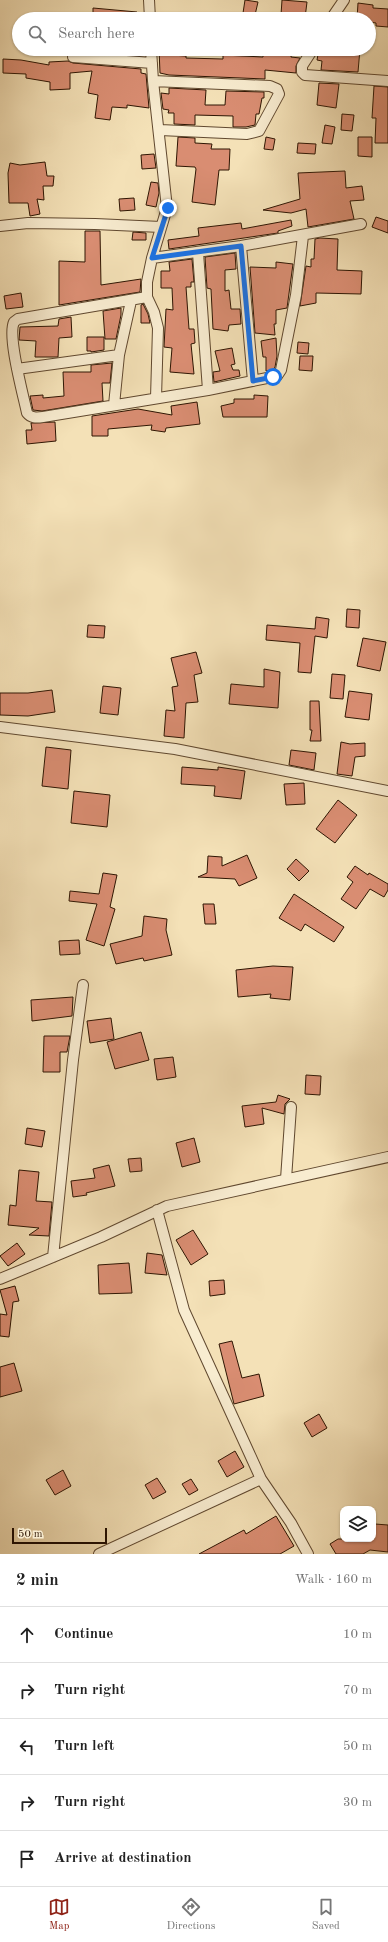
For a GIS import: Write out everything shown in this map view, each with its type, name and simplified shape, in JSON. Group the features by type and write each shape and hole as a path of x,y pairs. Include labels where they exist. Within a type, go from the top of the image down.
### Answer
{"street":[{"path":"149,0 150,12"},
{"path":"336,12 344,0"},
{"path":"152,56 153,82 160,130 168,208 152,258 147,282 147,297 154,312 158,328 156,398"},
{"path":"309,56 301,68 305,75 388,81"},
{"path":"73,57 152,63"},
{"path":"153,82 270,86 277,89 279,94 258,131 252,134 160,130"},
{"path":"0,226 28,223 161,227"},
{"path":"152,258 303,236 361,224"},
{"path":"147,297 131,301 18,319 14,322 12,333 27,413 33,417 114,405 208,390 273,377 280,374 296,295 303,236"},
{"path":"241,246 253,381"},
{"path":"198,252 208,390"},
{"path":"114,405 119,355 131,301"},
{"path":"18,369 119,355"},
{"path":"0,727 175,749 388,791"},
{"path":"52,1257 73,1060 83,985"},
{"path":"286,1180 291,1107"},
{"path":"0,1279 101,1237 157,1210 178,1203 388,1157"},
{"path":"157,1210 184,1310 261,1479 291,1523 308,1554"},
{"path":"99,1554 261,1479"}],"building":[{"path":"245,0 258,2 256,12 243,12"},
{"path":"282,0 307,2 306,12 281,12"},
{"path":"358,3 373,5 373,8 388,9 388,27 376,26 376,12 357,12"},
{"path":"93,8 137,12 93,12"},
{"path":"159,56 186,56 186,58 223,59 223,56 291,56 300,58 296,66 296,73 265,70 265,79 169,75 160,73"},
{"path":"318,56 359,56 358,72 321,70 322,61 317,60"},
{"path":"3,59 21,60 49,65 49,62 68,61 73,63 141,69 141,73 146,74 149,108 127,105 127,108 112,107 110,120 95,118 98,95 88,93 92,71 70,73 70,89 50,90 50,82 26,78 26,74 3,73"},
{"path":"319,83 339,84 336,108 317,105"},
{"path":"374,86 388,87 388,143 375,143 376,118 372,118"},
{"path":"169,88 206,90 205,105 225,105 226,91 264,92 264,98 262,98 259,114 256,114 255,125 233,127 233,116 195,115 195,125 174,124 174,113 168,113 169,110 163,109 161,93 169,94"},
{"path":"342,114 354,115 352,131 341,130"},
{"path":"325,125 335,127 332,144 322,143"},
{"path":"178,137 195,138 195,143 212,144 211,149 230,149 229,170 219,170 215,205 192,202 196,169 195,167 176,166"},
{"path":"266,137 275,139 273,150 264,149"},
{"path":"358,137 372,137 372,157 358,156"},
{"path":"298,143 316,144 315,154 297,153"},
{"path":"154,154 156,168 142,169 141,155"},
{"path":"45,162 47,176 54,176 53,186 43,186 44,200 37,199 40,214 30,216 28,203 9,203 8,173 10,163 20,165"},
{"path":"345,171 346,188 362,186 364,200 350,201 354,219 308,227 306,209 291,213 263,210 300,199 298,173"},
{"path":"151,182 158,183 159,193 156,207 146,205"},
{"path":"134,198 135,210 120,211 119,199"},
{"path":"376,217 388,221 388,233 372,227"},
{"path":"291,220 292,226 278,231 278,233 169,249 168,240 199,236 198,228 241,223 242,229"},
{"path":"85,231 100,231 101,285 141,279 140,292 59,305 59,261 85,262"},
{"path":"133,232 146,233 146,240 132,240"},
{"path":"315,239 338,239 337,270 362,271 361,294 316,293 316,303 300,306 306,266 311,267 311,259 314,259"},
{"path":"235,253 236,269 225,270 225,291 229,290 231,309 240,309 241,324 229,325 228,331 213,329 211,289 207,288 205,257"},
{"path":"192,259 194,282 191,282 191,287 186,287 189,329 194,329 195,343 191,344 194,374 170,372 172,348 164,347 166,309 173,310 172,288 161,288 161,271 170,271 169,262"},
{"path":"276,262 293,264 287,308 276,310 276,324 274,324 275,335 255,333 250,267 276,268"},
{"path":"21,293 23,307 6,309 4,296"},
{"path":"143,304 148,314 150,323 141,323 141,305"},
{"path":"121,308 116,339 105,339 103,311"},
{"path":"71,317 72,337 59,338 58,357 35,357 36,341 19,340 20,327 58,326 59,319"},
{"path":"87,337 104,337 104,350 91,352 87,351"},
{"path":"276,338 277,356 275,367 273,370 266,371 266,357 263,357 261,341"},
{"path":"298,342 309,343 308,354 297,353"},
{"path":"232,348 235,364 231,365 233,370 239,370 240,376 214,382 213,372 220,371 215,351"},
{"path":"300,356 313,356 312,371 299,370"},
{"path":"112,363 110,383 102,383 103,401 42,411 33,410 30,396 43,395 43,398 64,396 63,372 91,372 91,365"},
{"path":"254,395 268,396 267,417 223,417 221,406 234,403 234,399 254,399"},
{"path":"197,402 200,424 166,428 165,432 151,430 152,425 108,429 108,436 92,436 92,416 138,409 172,415 171,406"},
{"path":"55,422 56,441 27,444 26,430 32,430 31,423"},
{"path":"347,609 360,610 359,628 346,627"},
{"path":"316,617 329,619 327,638 315,636 311,673 298,672 300,643 266,640 267,625 315,629"},
{"path":"88,625 105,626 104,638 87,637"},
{"path":"363,638 386,642 380,671 357,666"},
{"path":"196,652 202,673 194,675 198,702 186,703 184,738 164,736 166,710 175,711 172,687 178,686 171,658"},
{"path":"264,669 280,672 278,708 229,704 231,684 264,687"},
{"path":"332,674 345,675 343,699 330,698"},
{"path":"103,686 121,688 118,715 100,713"},
{"path":"52,690 55,712 28,716 0,715 0,693 28,693"},
{"path":"349,691 372,694 369,720 345,717"},
{"path":"310,701 319,701 321,741 310,741 312,730 310,730"},
{"path":"341,742 350,744 365,743 365,756 355,757 352,776 337,774"},
{"path":"46,747 71,750 68,789 42,786"},
{"path":"291,750 316,753 314,770 289,765"},
{"path":"182,767 218,770 218,767 245,771 241,799 214,796 215,786 181,784"},
{"path":"304,783 305,804 286,805 284,784"},
{"path":"74,791 110,795 107,827 71,823"},
{"path":"338,800 357,815 335,843 316,829"},
{"path":"247,855 257,878 239,886 235,879 198,877 207,873 208,856 222,857 222,866"},
{"path":"296,859 309,871 299,881 287,869"},
{"path":"355,866 368,875 369,873 388,884 388,890 384,897 370,889 356,909 341,899 353,882 347,877"},
{"path":"103,873 117,875 110,907 115,909 104,946 86,940 97,904 69,901 70,891 99,894"},
{"path":"294,894 344,927 334,942 305,924 301,931 279,918"},
{"path":"203,904 214,904 216,924 205,924"},
{"path":"144,916 167,919 166,930 172,955 144,961 143,958 116,964 110,944 142,936"},
{"path":"79,940 80,954 60,955 59,941"},
{"path":"273,966 293,967 290,1000 270,998 271,994 238,997 236,970"},
{"path":"73,997 72,1016 32,1021 31,1000"},
{"path":"111,1018 114,1039 90,1043 87,1021"},
{"path":"141,1032 149,1060 115,1069 107,1042"},
{"path":"44,1036 70,1036 67,1052 60,1052 60,1072 43,1072"},
{"path":"173,1057 176,1077 157,1080 154,1059"},
{"path":"306,1075 321,1076 320,1095 305,1094"},
{"path":"278,1095 290,1099 285,1104 284,1114 262,1108 264,1124 245,1127 242,1106 276,1102"},
{"path":"27,1128 45,1131 42,1147 25,1144"},
{"path":"194,1138 200,1162 182,1167 176,1143"},
{"path":"141,1158 142,1171 130,1172 128,1159"},
{"path":"109,1165 115,1186 86,1193 87,1195 73,1197 71,1181 95,1178 93,1169"},
{"path":"19,1170 39,1172 36,1201 52,1202 49,1236 29,1235 39,1228 8,1225 10,1205 16,1206"},
{"path":"193,1230 208,1254 191,1265 176,1240"},
{"path":"17,1243 25,1254 8,1266 0,1256"},
{"path":"147,1253 162,1255 167,1275 145,1273"},
{"path":"129,1263 132,1293 99,1294 98,1265"},
{"path":"224,1280 225,1294 210,1296 209,1281"},
{"path":"15,1286 19,1301 13,1302 9,1337 0,1336 0,1314 7,1315 0,1290"},
{"path":"232,1341 242,1378 259,1374 264,1396 234,1404 219,1344"},
{"path":"14,1363 22,1391 0,1397 0,1367"},
{"path":"319,1414 327,1428 312,1437 304,1423"},
{"path":"235,1451 244,1467 227,1477 218,1461"},
{"path":"63,1470 71,1486 55,1495 46,1480"},
{"path":"157,1478 166,1492 153,1499 145,1485"},
{"path":"191,1479 198,1490 189,1495 182,1484"},
{"path":"276,1516 294,1546 280,1554 199,1554 244,1530 246,1534"},
{"path":"376,1524 388,1525 388,1552 370,1550 363,1554 336,1554 330,1544 340,1539 340,1542 376,1542"}],"route":[{"path":"168,208 152,258 241,246 253,381 273,377"}]}
